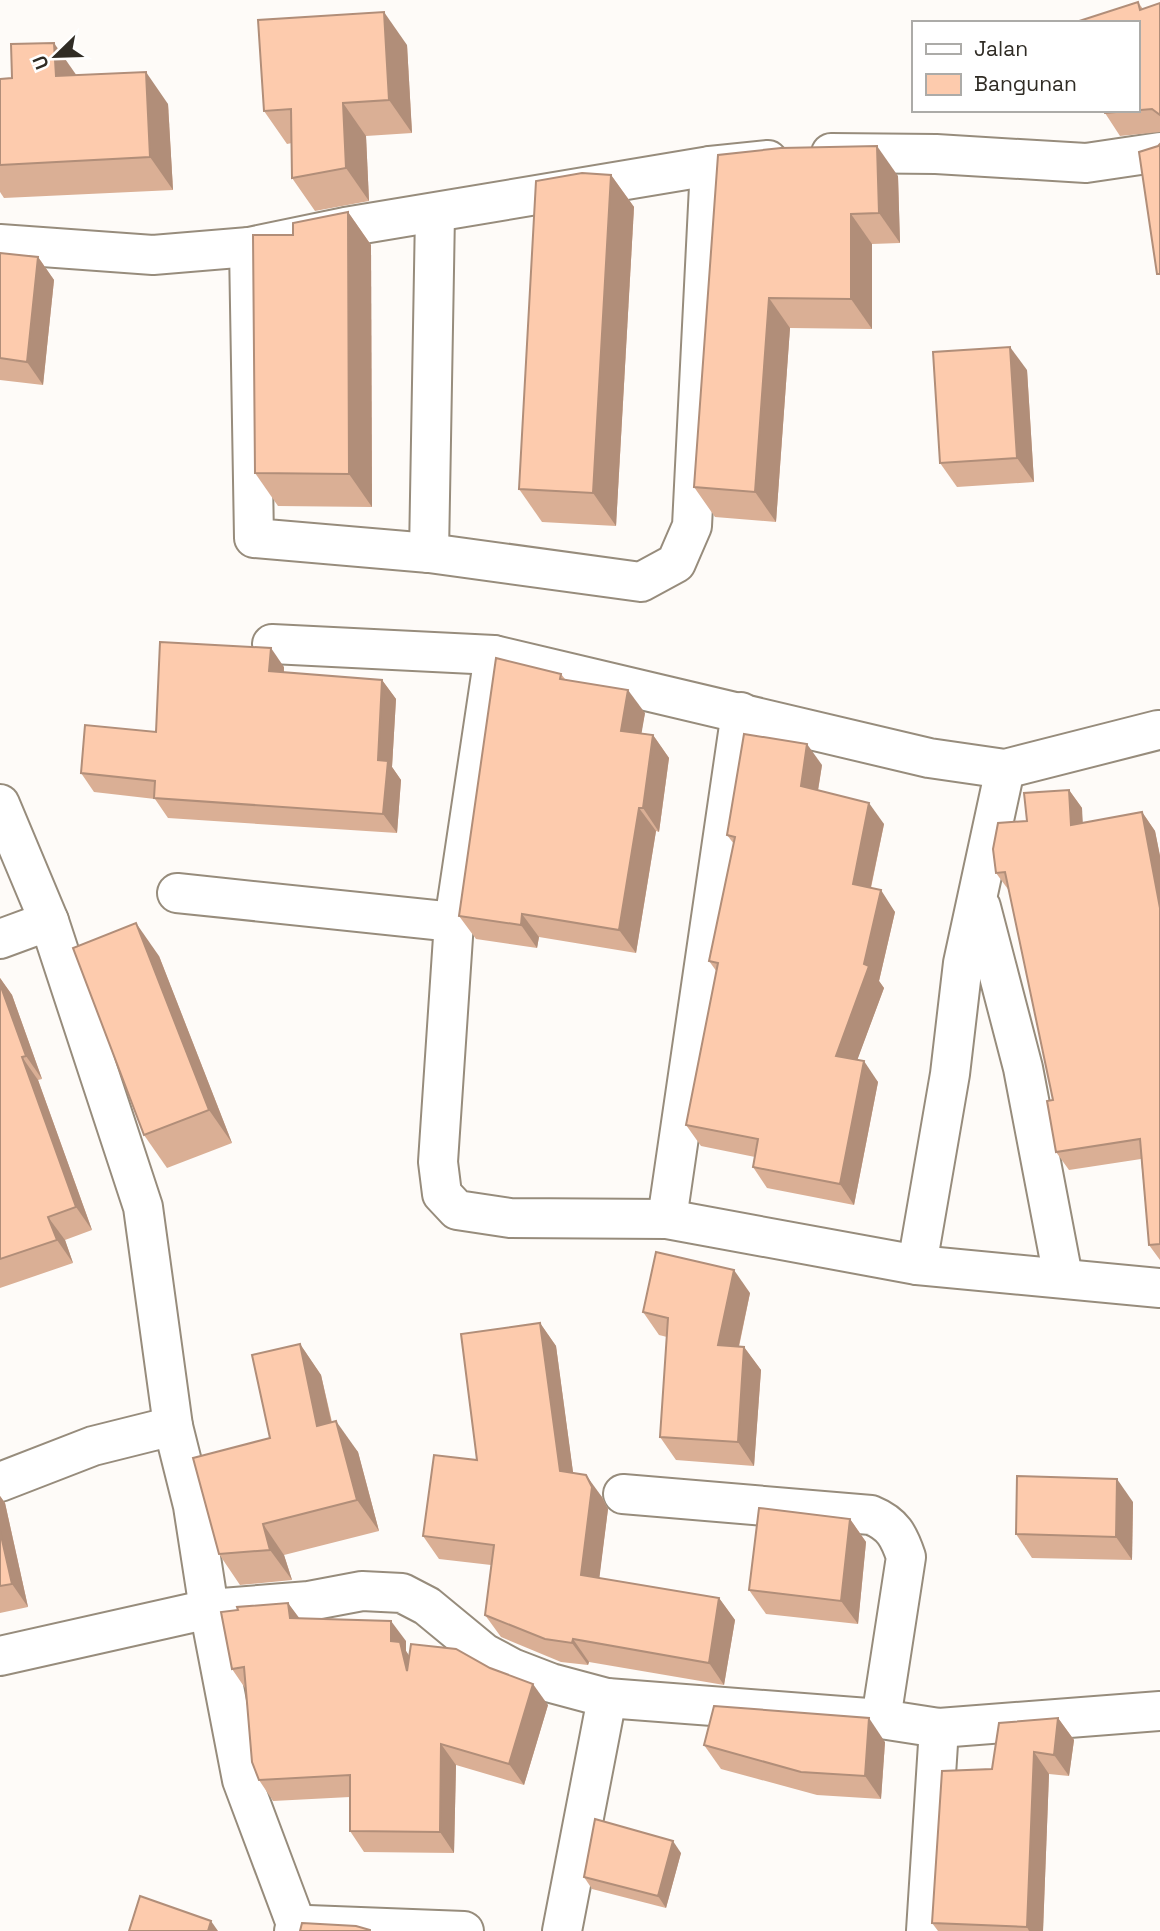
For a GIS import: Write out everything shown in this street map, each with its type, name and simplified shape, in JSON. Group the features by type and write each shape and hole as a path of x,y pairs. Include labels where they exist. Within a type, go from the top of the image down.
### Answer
{"street":[{"path":"0,244 153,255 249,247 345,227 710,166 830,153 936,154 1086,163 1160,152"},
{"path":"249,247 254,538 429,553 641,582 676,563 692,526 710,166"},
{"path":"429,553 435,214"},
{"path":"272,644 494,655 929,758 1005,769 1159,733"},
{"path":"494,655 454,922 438,1162 442,1194 457,1210 510,1219 667,1220 917,1265 1160,1288"},
{"path":"667,1220 741,712"},
{"path":"917,1265 950,1074 963,963 1005,769"},
{"path":"0,804 49,921 143,1207 173,1426 193,1506 209,1609 242,1780 295,1928 464,1931"},
{"path":"177,893 454,922"},
{"path":"978,895 1023,1068 1063,1277"},
{"path":"0,939 49,921"},
{"path":"0,1482 93,1446 173,1426"},
{"path":"624,1494 871,1515 889,1522 900,1539 906,1558 881,1719"},
{"path":"0,1656 209,1609 309,1601 362,1591 402,1593 427,1606 484,1653 512,1668 551,1683 607,1698 881,1719 939,1728 1160,1711"},
{"path":"562,1931 607,1698"},
{"path":"926,1931 939,1728"}],"building":[{"path":"1138,2 1140,10 1160,3 1160,115 1152,109 1139,110 1139,21 1079,21"},
{"path":"384,12 389,100 343,103 346,168 292,178 291,109 264,111 258,20"},
{"path":"54,43 56,76 146,72 150,157 0,165 0,79 12,78 11,44"},
{"path":"1160,144 1160,274 1157,274 1139,152"},
{"path":"877,146 879,213 851,214 851,299 769,298 755,492 694,487 718,155 781,148"},
{"path":"582,173 611,175 593,493 519,489 536,181"},
{"path":"348,212 349,474 255,473 253,235 293,235 293,223"},
{"path":"0,253 38,257 27,362 0,358"},
{"path":"1010,347 1017,458 940,463 933,352"},
{"path":"160,642 271,648 269,671 382,680 378,760 388,761 383,814 154,798 155,781 81,773 85,725 156,732"},
{"path":"496,658 561,674 560,679 628,690 621,731 653,735 643,808 639,808 619,930 522,914 521,925 459,916"},
{"path":"744,734 807,744 801,786 869,803 853,884 881,890 864,964 869,966 836,1056 864,1061 840,1184 753,1167 758,1139 686,1125 718,963 709,961 735,837 727,835"},
{"path":"1069,790 1071,825 1142,812 1160,908 1160,1244 1149,1245 1140,1139 1056,1152 1047,1101 1053,1100 1005,872 996,873 993,849 998,823 1027,821 1024,793"},
{"path":"136,923 209,1110 144,1135 73,948"},
{"path":"0,984 26,1056 22,1057 76,1207 48,1217 57,1240 0,1259"},
{"path":"656,1252 734,1270 718,1345 744,1347 738,1442 660,1437 668,1318 643,1312"},
{"path":"540,1323 560,1471 586,1475 592,1487 581,1575 719,1598 709,1663 573,1639 572,1643 545,1639 485,1615 494,1545 423,1536 434,1455 477,1460 461,1334"},
{"path":"300,1344 317,1426 336,1421 357,1500 263,1524 270,1550 219,1554 193,1458 270,1438 252,1355"},
{"path":"1017,1476 1117,1479 1116,1537 1016,1534"},
{"path":"759,1508 850,1519 841,1601 749,1590"},
{"path":"0,1531 12,1584 0,1586"},
{"path":"288,1603 290,1618 391,1621 391,1641 400,1642 407,1671 411,1644 456,1649 490,1668 533,1684 509,1764 441,1744 440,1832 350,1831 350,1775 259,1780 252,1762 244,1667 232,1669 221,1612 238,1610 237,1607"},
{"path":"714,1706 869,1718 865,1776 801,1772 704,1745"},
{"path":"1058,1718 1054,1755 1034,1752 1027,1927 932,1923 942,1771 992,1769 999,1723"},
{"path":"595,1819 673,1841 658,1896 584,1877"},
{"path":"140,1896 211,1921 208,1931 129,1931"},
{"path":"302,1923 356,1926 370,1931 300,1931"}]}
